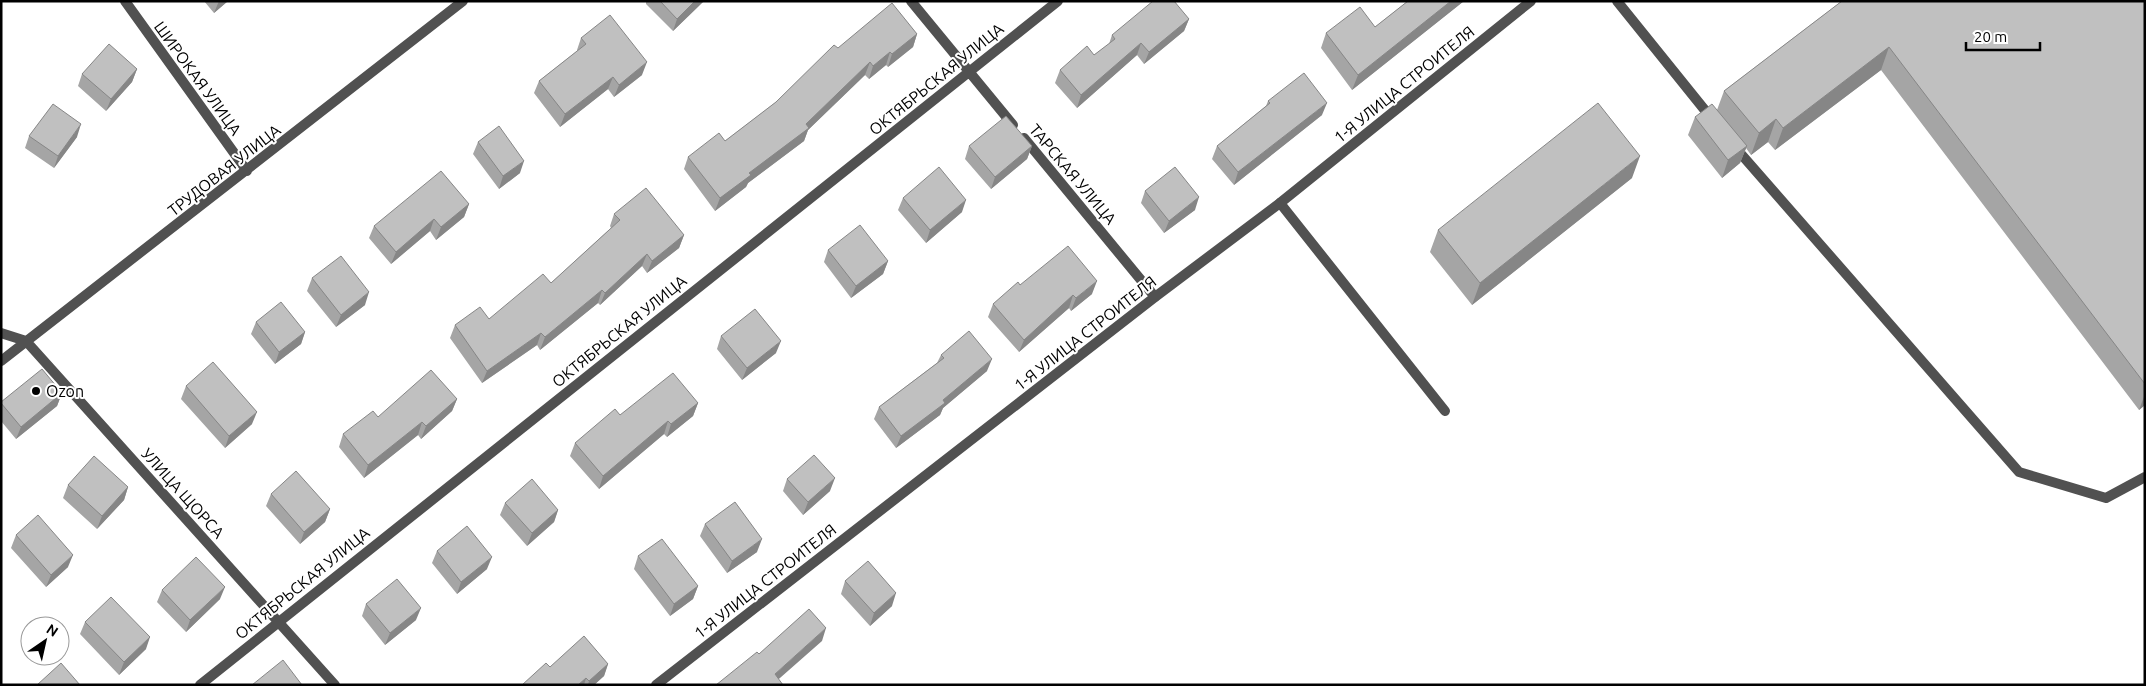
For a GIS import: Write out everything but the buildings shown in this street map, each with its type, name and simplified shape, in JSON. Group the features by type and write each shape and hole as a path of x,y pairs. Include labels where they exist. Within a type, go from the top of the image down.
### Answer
{"street":[{"name":"ШИРОКАЯ УЛИЦА","path":"125,1 247,172"},
{"name":"ТРУДОВАЯ УЛИЦА","path":"1,361 247,172 463,1"},
{"name":"ТАРСКАЯ УЛИЦА","path":"911,1 1155,297"},
{"name":"ОКТЯБРЬСКАЯ УЛИЦА","path":"200,685 1058,1"},
{"name":"1-Я УЛИЦА СТРОИТЕЛЯ","path":"656,685 1155,297 1280,203 1531,1"},
{"path":"1617,1 1724,134 2019,472 2106,498 2145,477"},
{"path":"1280,203 1446,411"},
{"path":"1,333 26,341"},
{"name":"УЛИЦА ЩОРСА","path":"26,341 335,685"}],"place":[{"name":"Ozon","path":"36,391"}]}
